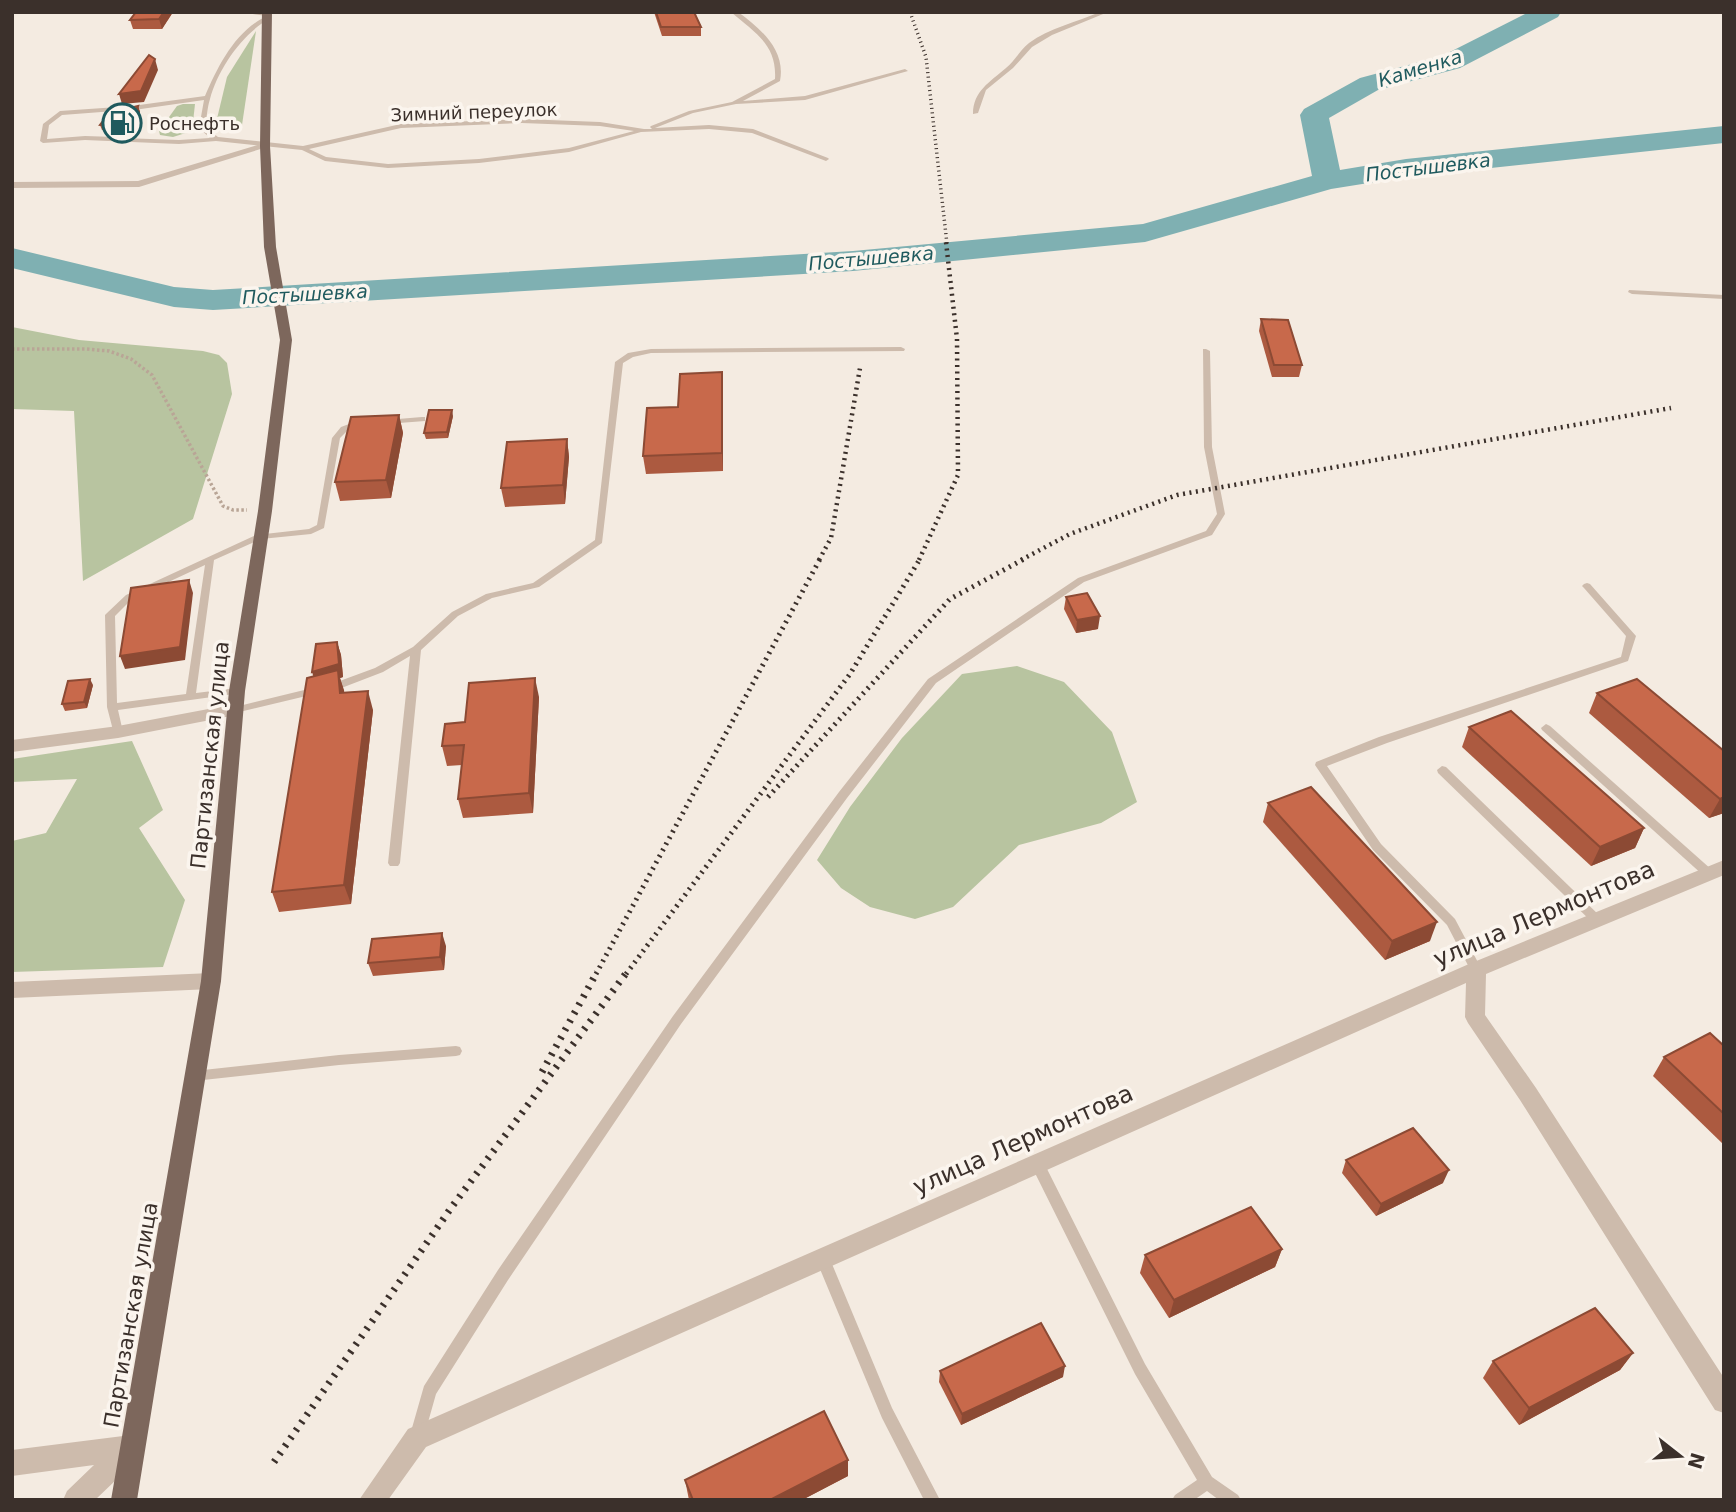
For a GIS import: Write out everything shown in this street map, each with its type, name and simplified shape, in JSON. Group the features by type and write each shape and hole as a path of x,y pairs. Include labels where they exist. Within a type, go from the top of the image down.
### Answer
{"main road":[{"name":"Партизанская улица","path":"124,1500 211,981 236,701 265,511 286,340 270,247 265,146 267,14"}],"street":[{"path":"243,12 267,14"},
{"path":"12,185 139,184 265,146"},
{"path":"12,746 118,732 236,701"},
{"name":"улица Лермонтова","path":"372,1500 417,1438 1476,970 1716,870"},
{"path":"1476,970 1475,1017 1528,1094 1724,1401"},
{"path":"12,990 211,981"},
{"path":"12,1463 131,1448"},
{"path":"76,1500 131,1448"}],"lane":[{"path":"734,12 772,46 780,64 778,80 734,103"},
{"path":"975,113 979,94 993,77 1012,67 1020,54 1034,43 1105,12"},
{"path":"216,139 202,128 207,98 235,48 254,24 267,14"},
{"path":"303,148 325,159 388,166 569,150 644,131 691,112 734,103 805,98 905,71"},
{"path":"118,138 132,108 207,98"},
{"name":"Зимний переулок","path":"132,108 60,113 46,124 43,141 118,138 178,142 216,139 303,148 414,125 522,121 600,124 644,131"},
{"path":"644,131 709,127 753,131 826,159"},
{"path":"1632,292 1724,297"},
{"path":"112,707 191,696 236,701 340,685 379,670 416,649 455,614 489,596 536,585 599,541 620,362 631,355 651,351 901,349"},
{"path":"417,1438 429,1391 503,1275 677,1020 843,795 933,681 1081,580 1209,533 1217,524 1221,514 1208,447 1206,351"},
{"path":"118,732 112,707 110,615 129,597 259,537 311,531 321,526 336,438 344,429 358,423 422,419"},
{"path":"191,696 210,559"},
{"path":"1476,970 1451,922 1377,847 1320,765 1382,740 1625,659 1631,636 1587,586"},
{"path":"394,863 416,649"},
{"path":"1546,728 1716,870"},
{"path":"1442,770 1597,920"},
{"path":"194,1076 456,1051"},
{"path":"1037,1163 1140,1369 1207,1482 1233,1500"},
{"path":"822,1257 887,1413 932,1500"},
{"path":"1180,1500 1207,1482"}],"path":[{"path":"12,348 109,351 131,359 152,374 223,506 233,510 265,511"}],"green space":[{"path":"256,31 242,125 233,130 218,130 215,127 227,77"},
{"path":"195,104 192,131 173,137 160,135 159,131 177,106"},
{"path":"12,327 79,340 203,351 219,355 227,363 232,394 193,519 83,581 74,411 12,409"},
{"path":"1017,666 1064,682 1112,732 1137,802 1101,823 1019,845 953,907 915,919 870,907 841,888 817,860 850,807 902,738 962,674"},
{"path":"132,741 163,810 139,828 185,900 163,967 12,972 12,841 46,833 77,779 12,782 12,759"}],"building":[{"path":"136,12 164,12 159,19 130,20"},
{"path":"656,12 694,12 701,27 661,27"},
{"path":"149,55 155,59 141,91 119,94"},
{"path":"138,106 130,125 126,125 134,107"},
{"path":"113,108 122,108 113,126 100,125"},
{"path":"1261,319 1288,320 1302,365 1274,365"},
{"path":"722,372 722,453 643,456 647,408 678,407 680,374"},
{"path":"429,410 452,410 447,432 424,433"},
{"path":"399,415 386,480 335,482 351,417"},
{"path":"567,439 563,485 501,488 507,442"},
{"path":"189,580 180,647 120,656 131,588"},
{"path":"1087,593 1100,616 1077,620 1066,597"},
{"path":"337,642 339,664 312,672 316,644"},
{"path":"338,670 340,693 368,691 344,885 272,892 307,678"},
{"path":"535,678 529,793 458,799 464,745 442,746 445,724 465,722 469,683"},
{"path":"90,679 84,702 62,704 68,681"},
{"path":"1637,679 1724,751 1724,797 1720,799 1597,693"},
{"path":"1511,711 1644,828 1600,847 1469,727"},
{"path":"1311,787 1437,922 1392,941 1268,803"},
{"path":"442,933 440,957 368,963 372,939"},
{"path":"1710,1033 1724,1046 1724,1114 1664,1057"},
{"path":"1413,1128 1449,1170 1381,1204 1346,1160"},
{"path":"1251,1207 1282,1249 1174,1300 1145,1255"},
{"path":"1595,1308 1633,1353 1529,1408 1493,1361"},
{"path":"1041,1323 1065,1366 962,1414 940,1371"},
{"path":"824,1411 848,1460 770,1500 693,1500 685,1480"}],"waterway":[{"name":"Каменка","path":"1328,181 1314,115 1369,84 1451,62 1549,12"},
{"name":"Постышевка","path":"1328,181 1406,168 1724,134"},
{"name":"Постышевка","path":"12,258 174,297 213,300 853,261 1145,233 1328,181"}],"railway":[{"path":"910,12 926,57 947,244"},
{"path":"919,560 958,475 957,339 946,242"},
{"path":"819,560 831,538 860,368"},
{"path":"1021,560 1070,534 1177,495 1671,408"},
{"path":"596,974 820,559"},
{"path":"626,974 850,674 920,559"},
{"path":"768,797 950,599 1024,559"},
{"path":"542,1072 597,972"},
{"path":"274,1462 451,1208 627,972"}],"place":[{"name":"Роснефть","path":"122,123"}]}
